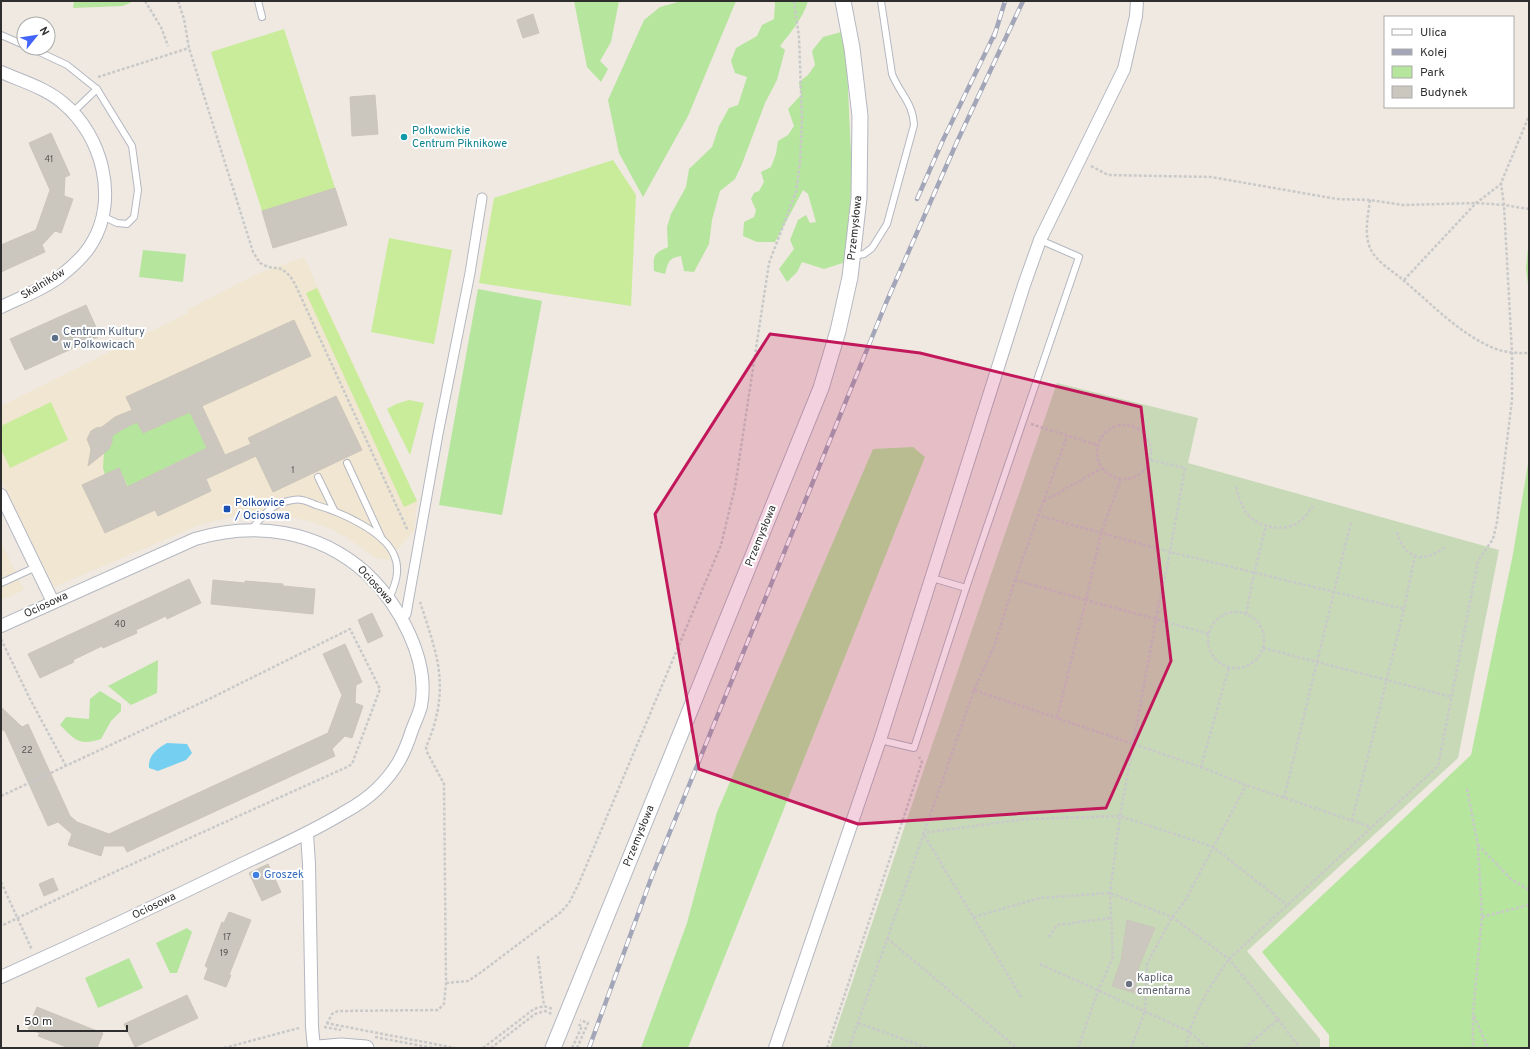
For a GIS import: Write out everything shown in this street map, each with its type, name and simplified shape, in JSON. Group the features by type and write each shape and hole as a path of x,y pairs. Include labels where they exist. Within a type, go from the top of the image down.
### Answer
{"street":[{"name":"Przemysłowa","path":"553,1048 821,388 838,331 853,256 859,198 860,116 852,48 843,1"},
{"path":"775,1048 880,740 1024,285 1040,240 1124,69 1136,16 1137,1"},
{"name":"Skalników","path":"1,72 50,94 73,112 86,127 102,168 105,190 102,216 91,244 62,275 38,289 1,307"},
{"path":"402,618 406,614 438,434 470,273 482,198"},
{"path":"1,495 53,602"},
{"name":"Ociosowa","path":"1,626 194,539 214,533 252,529 290,534 321,544 353,561 390,599 402,618 414,641 422,677 421,705 402,758 394,770 378,788 363,801 307,834 111,928 1,977"},
{"path":"307,834 309,864 311,1024 314,1048"},
{"path":"318,1048 368,1042"}],"lane":[{"path":"258,1 262,17"},
{"path":"853,256 864,254 872,248 887,224 914,125 914,114 896,84 892,74 881,1"},
{"path":"1,34 16,41"},
{"path":"48,56 67,65 97,89 132,146 138,190 134,217 127,224 117,224 102,216"},
{"path":"73,112 97,89"},
{"path":"880,740 914,748 966,588 1079,257 1040,240"},
{"path":"347,463 382,539 394,555 398,572 390,599"},
{"path":"318,477 334,510"},
{"path":"252,529 267,511 292,500 300,499 334,510 382,539"},
{"path":"1,583 36,567"},
{"path":"932,578 966,588"}],"path":[{"path":"145,1 161,27 168,46"},
{"path":"178,1 184,19 189,48 253,252 260,263 268,267 282,269 290,276 295,284 412,538 419,545"},
{"path":"446,983 468,981 561,912 569,903 579,883 722,545 735,487 769,263 796,192 800,163 802,120 799,37 794,1"},
{"path":"86,80 189,48"},
{"path":"1404,280 1476,203 1501,183 1529,116"},
{"path":"1080,160 1108,175 1211,177 1337,199 1370,200 1404,205 1476,203 1529,209"},
{"path":"1186,1048 1188,1031 1214,979 1229,959 1438,766 1478,561 1493,539 1497,522 1512,400 1512,353 1504,205 1501,183"},
{"path":"1370,200 1366,235 1371,249 1379,261 1474,339 1497,349 1512,353 1529,353"},
{"path":"1023,421 1098,445"},
{"path":"1121,424 1132,425 1141,430 1148,438 1152,449 1151,460 1139,475 1130,479 1121,479 1110,475 1102,468 1098,460 1098,445 1102,435 1110,428 1121,424"},
{"path":"849,1048 923,833 974,690 994,647 1037,515 1044,501 1067,436"},
{"path":"1078,1048 1098,991 1113,957 1110,893 1120,816 1132,744 1185,468 1151,460"},
{"path":"1044,501 1102,468"},
{"path":"1057,718 1101,533 1121,479"},
{"path":"1236,487 1239,498 1246,511 1254,520 1266,526 1280,528 1293,525 1305,518 1313,506"},
{"path":"1037,515 1170,552 1404,609"},
{"path":"1284,798 1351,522"},
{"path":"1246,614 1254,573 1266,526"},
{"path":"1397,532 1400,543 1407,552 1415,556 1428,557 1438,553 1446,546"},
{"path":"1352,821 1404,609 1415,556"},
{"path":"1015,580 1209,634"},
{"path":"327,1025 332,1014 338,1011 438,1010 444,1004 446,983 444,784 427,752 426,747 440,706 440,687 439,670 434,647 420,601 420,595"},
{"path":"1236,612 1246,614 1255,619 1261,627 1264,637 1263,648 1259,656 1253,662 1242,667 1229,667 1221,663 1210,650 1208,642 1209,634 1213,625 1219,618 1227,613 1236,612"},
{"path":"1,796 212,697 350,629 380,690 352,764 125,867 1,926"},
{"path":"1,639 30,699 66,766"},
{"path":"1263,648 1452,697"},
{"path":"1201,767 1229,667"},
{"path":"974,690 1201,767 1246,785 1371,827"},
{"path":"827,1048 922,762 914,748"},
{"path":"1131,1048 1145,1011 1147,964 1172,917 1185,901 1246,785"},
{"path":"1467,789 1478,845 1482,917 1473,1013 1473,1048"},
{"path":"923,833 1025,819 1120,816 1213,847 1287,905"},
{"path":"923,833 1021,997"},
{"path":"1478,845 1511,878 1529,890"},
{"path":"1,882 33,952"},
{"path":"974,918 1040,898 1110,893 1172,917 1229,959 1300,1048"},
{"path":"1482,917 1529,904"},
{"path":"1049,937 1058,925 1111,918"},
{"path":"887,938 1016,1048"},
{"path":"538,956 544,1006"},
{"path":"1040,964 1188,1031 1208,1048"},
{"path":"483,1048 534,1009 544,1006 582,1026 572,1048"},
{"path":"491,1048 535,1014 545,1011 588,1023 577,1048"},
{"path":"1473,1013 1488,1048"},
{"path":"1245,1048 1278,1019"},
{"path":"224,1048 299,1028 322,1020 327,1025 348,1032"},
{"path":"858,1023 928,1048"},
{"path":"311,1024 327,1025 456,1048"},
{"path":"368,1042 433,1048"}],"highlighted area":[{"path":"770,334 920,353 1141,407 1171,661 1106,808 858,824 699,769 655,514"}],"shaded area":[{"path":"304,257 417,501 414,531 388,560 376,558 346,537 329,528 309,521 276,514 235,516 199,525 54,587 1,480 1,406 188,313 187,310 259,273"},
{"path":"1,542 24,590 1,600"}],"green space":[{"path":"74,1 134,1 123,6 73,8"},
{"path":"574,1 619,1 611,42 600,61 608,69 601,82 587,67"},
{"path":"678,1 736,1 688,116 643,197 619,153 608,100 644,20 660,7"},
{"path":"774,1 808,1 800,19 780,46 785,50 777,80 765,103 742,164 735,179 720,191 712,220 709,244 694,272 684,271 681,256 673,258 669,262 665,274 654,271 655,256 659,251 668,247 667,227 671,214 686,187 689,169 712,147 719,126 729,108 738,105 747,77 735,73 731,61 736,48 757,36 762,25 774,19"},
{"path":"284,29 335,188 262,211 211,52"},
{"path":"841,32 847,66 852,177 846,262 824,269 802,262 797,272 787,282 779,269 794,249 790,240 798,220 806,215 810,223 816,222 808,194 803,190 775,242 757,242 743,236 744,222 754,217 756,210 751,199 754,193 759,191 764,182 761,172 771,167 776,154 778,141 788,135 794,126 788,109 801,95 799,82 808,75 815,65 812,51 823,37"},
{"path":"613,160 636,195 631,306 479,283 494,198"},
{"path":"389,238 452,250 434,344 371,332"},
{"path":"1529,238 1529,292 1526,269"},
{"path":"143,250 186,254 183,282 139,277"},
{"path":"317,288 417,501 404,507 306,293"},
{"path":"478,289 542,301 502,515 439,505"},
{"path":"1057,383 1198,418 1188,463 1499,550 1458,758 1247,951 1320,1039 1320,1048 830,1048 927,760"},
{"path":"409,400 424,403 410,455 387,409 396,404"},
{"path":"51,402 68,440 10,468 1,449 1,426"},
{"path":"190,412 213,461 194,454 141,480 136,504 119,468 105,475 103,468 104,452 111,446 112,436 120,430 137,422 143,433"},
{"path":"913,447 925,457 688,1048 641,1048 687,923 717,812 873,449"},
{"path":"1529,458 1529,1048 1329,1048 1329,1035 1262,952 1471,755 1513,554"},
{"path":"158,660 157,693 131,705 108,686"},
{"path":"100,691 121,704 121,711 111,721 101,739 82,742 74,738 60,725 66,717 89,719 90,699"},
{"path":"187,928 192,932 177,973 170,973 156,943"},
{"path":"129,958 143,988 98,1008 85,978"}],"water":[{"path":"167,743 187,744 192,753 186,760 158,771 149,768 150,759 154,753"}],"building":[{"path":"533,14 539,33 523,38 517,20"},
{"path":"375,95 378,134 352,136 350,97"},
{"path":"51,133 70,175 65,177 64,196 73,199 61,233 55,231 42,245 45,252 1,272 1,245 36,230 50,190 29,143"},
{"path":"335,188 347,225 273,248 262,211"},
{"name":"Centrum Kultury w Polkowicach","path":"86,305 100,336 25,370 10,339"},
{"path":"294,320 311,356 202,406 225,455 251,444 248,438 336,396 362,450 273,492 256,456 206,479 211,491 158,516 155,510 105,533 82,485 119,468 127,487 207,448 190,412 143,433 137,422 123,429 112,436 112,442 109,449 88,466 91,449 87,439 91,431 102,427 115,417 132,410 126,397"},
{"path":"189,579 201,603 167,619 166,616 136,630 137,633 103,648 102,646 73,660 74,662 40,678 28,654"},
{"path":"213,580 283,584 283,586 315,589 313,614 211,604"},
{"path":"372,613 383,636 368,643 358,620"},
{"path":"345,644 362,682 356,685 355,703 363,706 352,738 345,736 332,749 335,756 127,852 124,846 104,846 101,856 68,845 72,834 58,822 48,826 5,731 1,729 1,707 22,727 28,724 70,816 77,822 109,834 328,733 342,695 323,654"},
{"path":"268,864 281,892 262,901 249,873"},
{"path":"53,878 58,890 44,896 39,884"},
{"path":"229,912 251,920 229,975 231,975 226,987 204,979 208,968 205,966 222,922 224,923"},
{"path":"1127,920 1155,928 1139,966 1135,993 1112,986 1121,961"},
{"path":"187,995 198,1018 135,1047 124,1024"},
{"path":"37,1007 103,1033 97,1048 69,1048 38,1036 40,1033 28,1029"}],"railway":[{"path":"994,37 1005,1"},
{"path":"589,1048 652,876 886,303 956,144 1023,1"},
{"path":"917,199 943,140 995,33"}],"place":[{"name":"Polkowickie Centrum Piknikowe","path":"404,137"},
{"name":"Centrum Kultury w Polkowicach","path":"55,338"},
{"name":"Polkowice / Ociosowa","path":"227,509"},
{"name":"Groszek","path":"256,875"},
{"name":"Kaplica cmentarna","path":"1129,984"}]}
